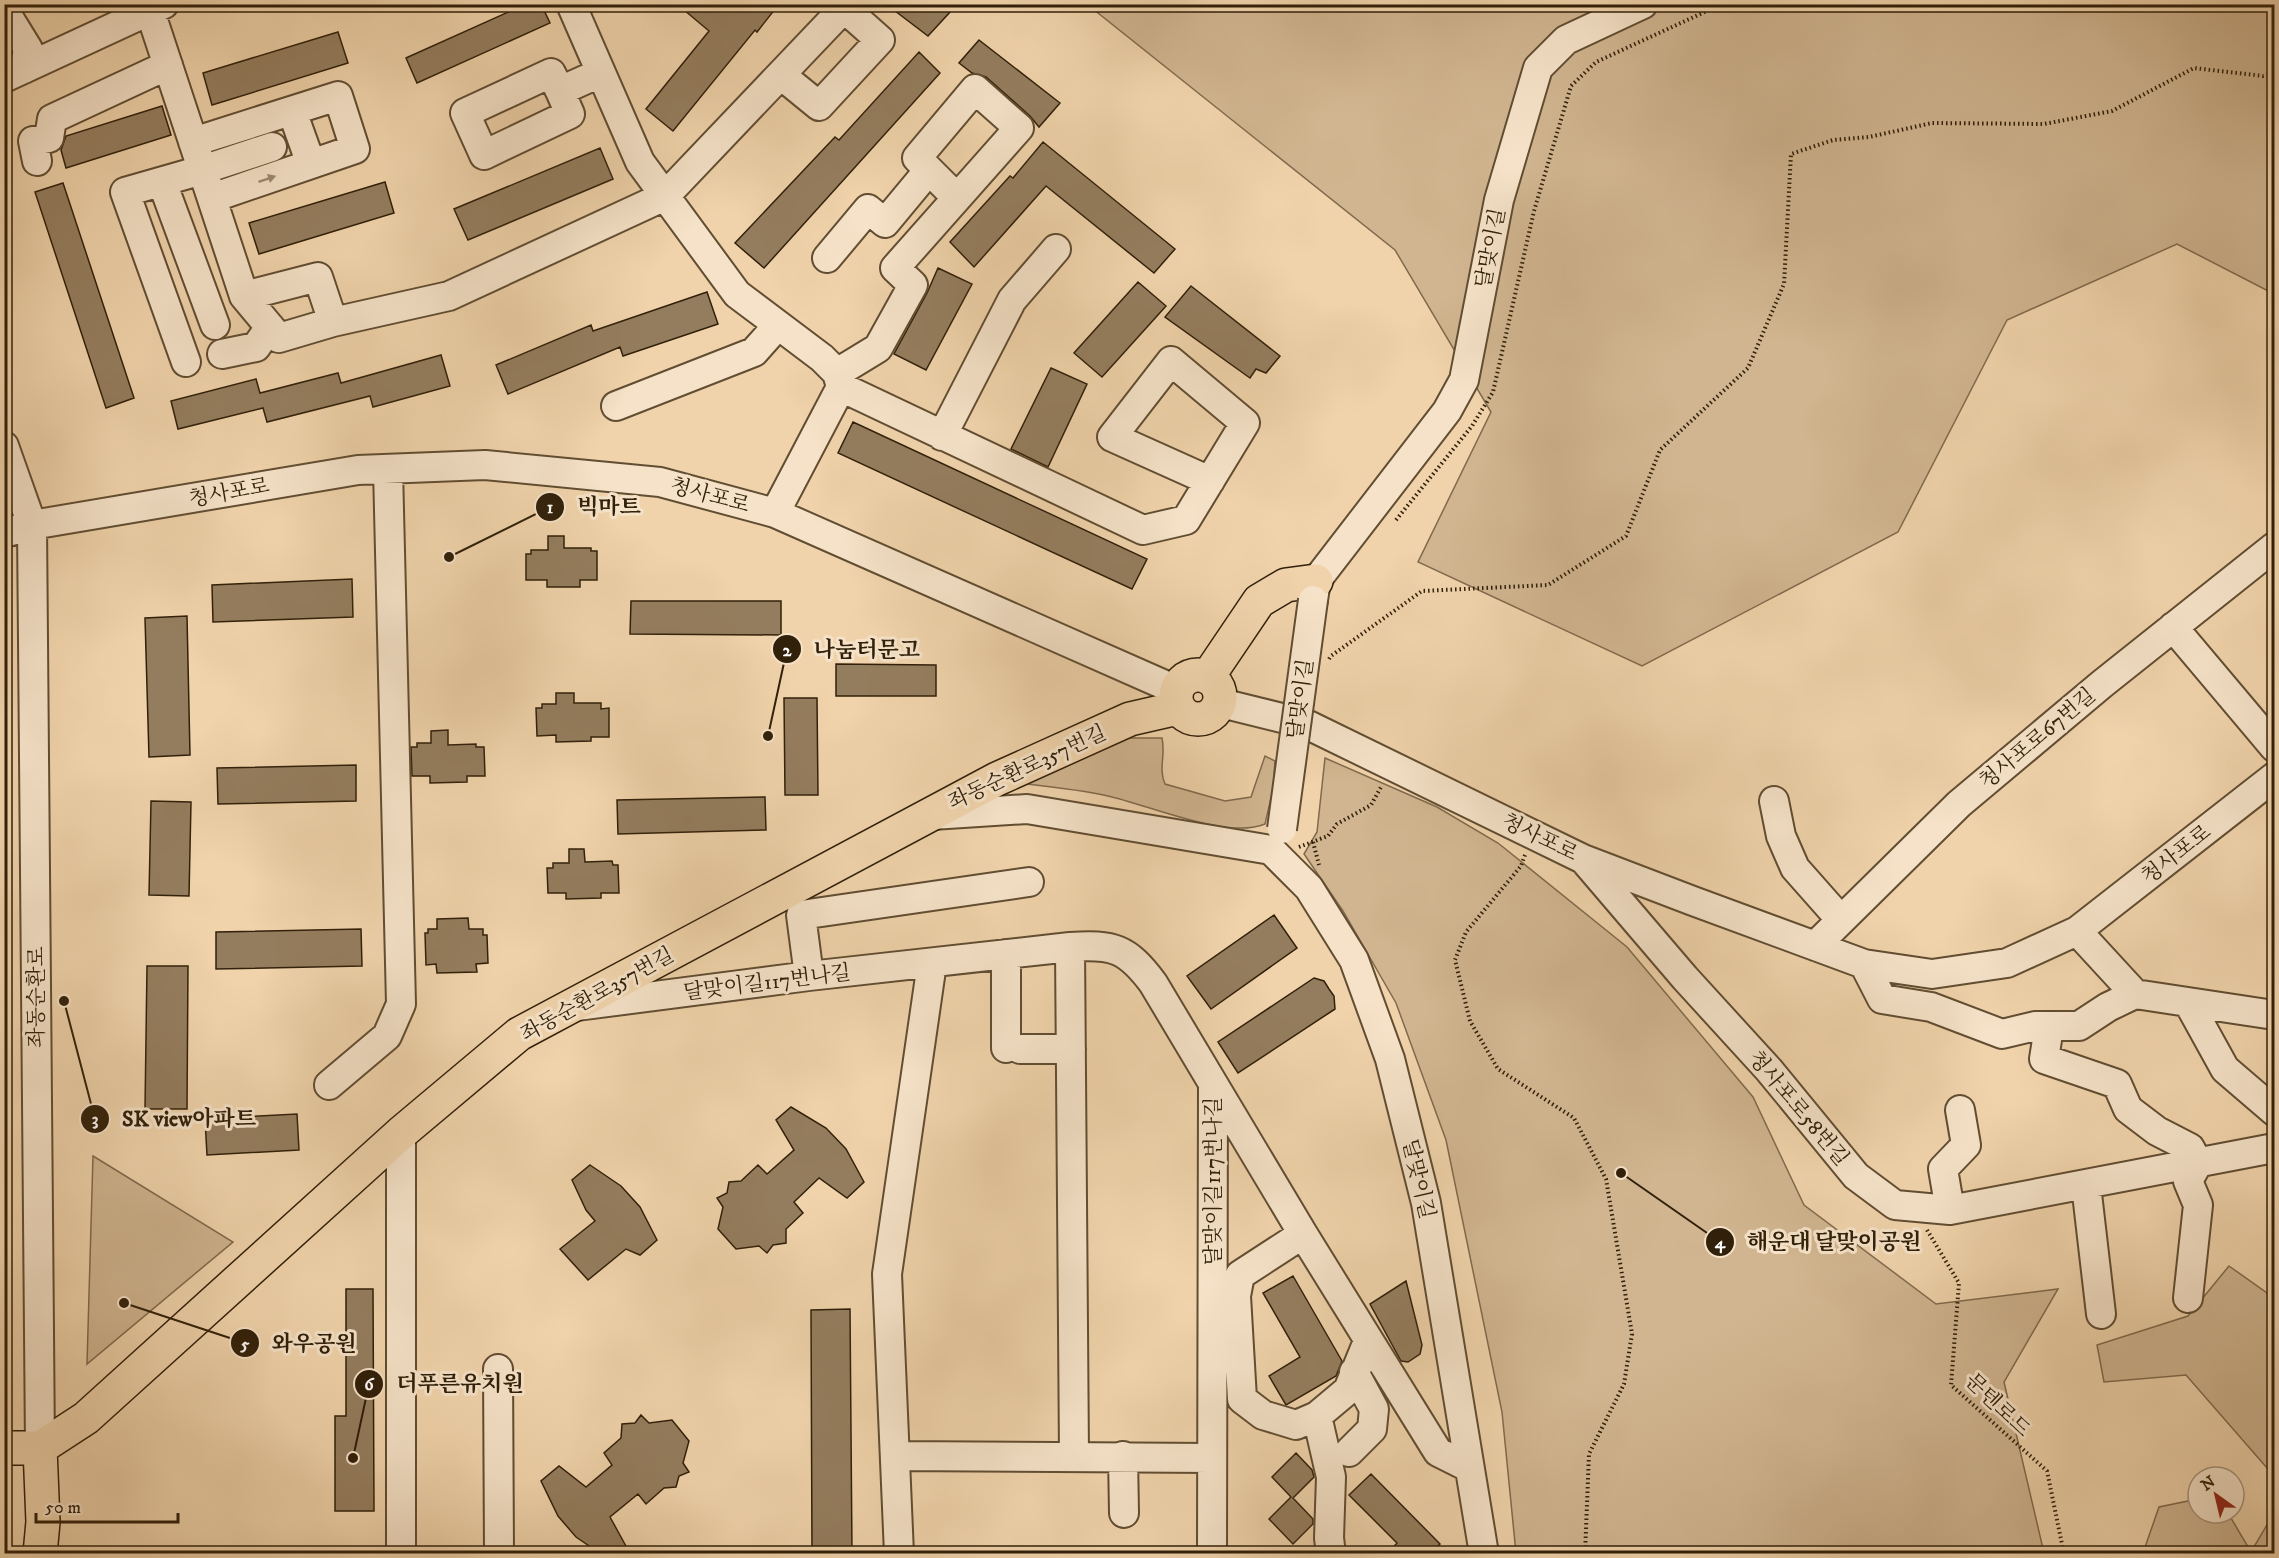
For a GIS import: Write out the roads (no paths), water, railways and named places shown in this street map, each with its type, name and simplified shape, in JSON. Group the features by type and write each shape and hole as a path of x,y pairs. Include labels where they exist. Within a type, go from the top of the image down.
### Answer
{"main road":[{"path":"1215,689 1259,601 1286,585 1315,590"},
{"name":"좌동순환로357번길","path":"40,1448 86,1418 401,1133 519,1034 997,779 1130,719 1159,710 1177,699 1190,678 1215,689"},
{"path":"4,1449 40,1448"},
{"name":"좌동순환로","path":"40,1448 43,1522 40,1554"}],"street":[{"path":"570,4 640,162 737,294 778,325 839,380 942,436 1143,530 1186,520 1210,481 1245,423 1171,361 1112,437 1210,481"},
{"name":"달맞이길","path":"1484,1554 1426,1203 1390,1059 1354,960 1276,839 1315,590 1447,411 1464,380 1499,200 1538,68 1566,40 1643,4"},
{"path":"14,74 157,8 168,65 212,198 257,311 279,338 333,322 449,296 665,196 782,75"},
{"path":"4,10 28,49 14,74"},
{"path":"37,161 33,141 49,138 52,119 168,65"},
{"path":"560,91 600,73"},
{"path":"775,513 839,380 878,348 913,285 895,268 957,198 1018,128 975,88 917,158 957,198"},
{"path":"193,142 338,96 355,149 212,198"},
{"path":"292,111 311,164"},
{"path":"272,147 126,192 182,351 215,325 257,311 318,277 333,322"},
{"path":"826,258 868,209 885,223 929,170"},
{"path":"162,182 215,325"},
{"path":"942,436 1012,300 1056,249"},
{"path":"222,354 256,346 257,311"},
{"path":"616,406 754,352 778,325"},
{"name":"좌동순환로","path":"4,446 32,525 40,1448"},
{"name":"청사포로","path":"4,533 32,525 358,470 485,465 660,482 775,513 1177,699"},
{"path":"329,1085 387,1036 401,1004 388,469"},
{"name":"청사포로67번길","path":"1815,946 1959,804 2173,627 2274,547"},
{"path":"2173,627 2274,747"},
{"name":"청사포로","path":"1215,689 1306,724 1583,859 1864,964 1932,974 2007,963 2077,931 2274,777"},
{"path":"1774,801 1781,836 1795,868 1841,920"},
{"path":"926,816 1027,809 1276,839"},
{"name":"청사포로58번길","path":"1583,859 1685,978 1769,1070 1856,1176 1895,1205 1950,1210 2274,1148"},
{"path":"809,976 801,915 1029,882"},
{"path":"2077,931 2135,994"},
{"name":"달맞이길117번나길","path":"571,1007 809,976 1070,947 1102,945 1122,950 1141,966 1213,1084 1212,1554"},
{"path":"1070,947 1074,1455"},
{"path":"1006,954 1013,1048 1071,1050"},
{"path":"899,1554 897,1456 887,1274 932,963"},
{"path":"1864,964 1882,999 1931,1007 2002,1034 2035,1026 2049,1028 2079,1026 2108,1007 2135,994 2274,1015"},
{"path":"2188,1002 2225,1069 2274,1111"},
{"path":"2049,1028 2044,1059 2117,1084 2128,1109 2157,1131 2190,1148 2198,1163 2188,1181 2198,1205 2188,1298"},
{"path":"1213,1084 1368,1341 1438,1452 1468,1467"},
{"path":"1950,1210 1943,1169 1966,1145 1960,1110"},
{"path":"401,1133 401,1554"},
{"path":"2086,1185 2101,1314"},
{"path":"1303,1234 1240,1275 1236,1296 1242,1400 1263,1415 1296,1425 1317,1416 1348,1390 1368,1341"},
{"path":"498,1369 499,1554"},
{"path":"1349,1452 1372,1429 1374,1409 1354,1372"},
{"path":"1317,1416 1331,1477 1324,1548"},
{"path":"897,1456 1074,1455 1212,1458"},
{"path":"1123,1456 1124,1513"}],"place":[{"name":"빅마트","path":"449,557"},
{"name":"나눔터문고","path":"768,736"},
{"name":"SK view아파트","path":"64,1001"},
{"name":"해운대 달맞이공원","path":"1621,1173"},
{"name":"와우공원","path":"124,1303"},
{"name":"더푸른유치원","path":"353,1458"}]}
